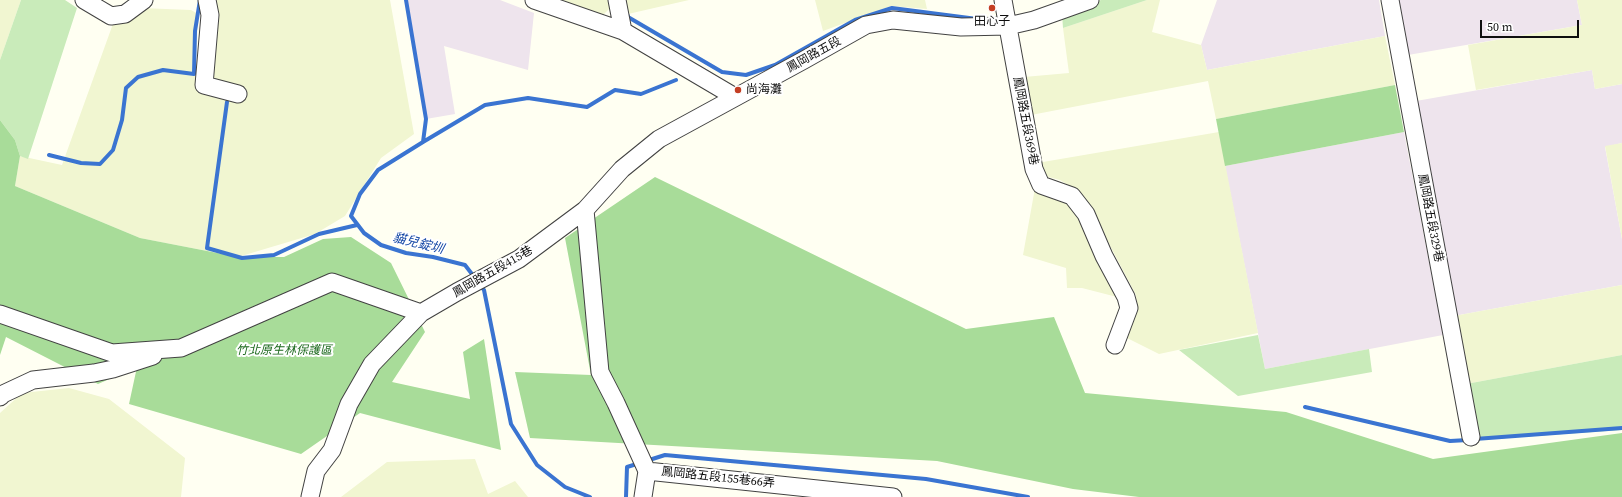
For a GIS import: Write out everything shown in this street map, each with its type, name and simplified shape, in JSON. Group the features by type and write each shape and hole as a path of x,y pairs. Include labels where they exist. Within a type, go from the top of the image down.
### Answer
{"street":[{"path":"84,0 111,16 125,14 144,0"},
{"path":"207,0 210,15 204,85 238,94"},
{"path":"534,0 623,31 735,96"},
{"path":"617,0 623,31"},
{"name":"鳳岡路五段369巷","path":"1003,0 1034,169 1042,185 1072,196 1086,214 1104,256 1126,297 1129,308 1115,345"},
{"name":"鳳岡路五段","path":"735,96 804,60 866,25 893,20 961,27 1008,26 1034,20 1090,0"},
{"name":"鳳岡路五段329巷","path":"1390,0 1471,437"},
{"name":"鳳岡路五段415巷","path":"310,497 316,471 332,450 349,404 372,364 421,313 519,259 585,210 622,169 659,139 735,96"},
{"name":"鳳岡路五段155巷66弄","path":"585,210 600,372 647,471 893,497"},
{"path":"0,397 3,394 33,380 107,370 181,348 332,282 421,313"},
{"path":"0,314 112,353 181,348"},
{"path":"643,497 647,471"}],"shaded area":[{"path":"407,0 500,0 534,13 528,70 444,46 455,114 426,119"},
{"path":"1217,0 1379,0 1385,36 1207,70 1201,45"},
{"path":"1398,0 1577,0 1582,25 1408,55"},
{"path":"1592,70 1595,89 1622,84 1622,143 1605,147 1622,239 1622,285 1454,316 1416,101"},
{"path":"1404,132 1443,335 1265,369 1225,166"}],"green space":[{"path":"0,0 21,0 0,60"},
{"path":"21,0 65,0 77,8 28,159 20,156 15,140 0,120 0,60"},
{"path":"212,0 390,0 414,134 381,158 345,216 315,234 238,257 140,238 15,186 20,156 62,165 114,21 141,8 191,10 198,14 195,73 197,90 242,102 244,91 207,83"},
{"path":"559,0 611,0 612,6 602,16"},
{"path":"625,0 689,0 628,14"},
{"path":"815,0 925,0 927,9 891,6 823,31"},
{"path":"1101,0 1147,0 1063,28 1062,14"},
{"path":"1147,0 1160,0 1152,32 1201,45 1207,70 1385,36 1395,85 1216,119 1208,81 1031,115 1024,77 1069,73 1063,28"},
{"path":"1577,0 1622,0 1622,84 1595,89 1592,70 1476,90 1468,45 1582,25"},
{"path":"1395,85 1404,132 1225,166 1216,119"},
{"name":"竹北原生林保護區","path":"0,120 15,140 20,156 15,186 140,238 238,257 284,257 323,239 351,237 391,263 425,332 392,382 470,399 463,352 484,339 501,450 360,413 301,454 129,404 137,367 98,384 6,337 0,355"},
{"path":"1219,132 1258,333 1159,354 1125,337 1137,310 1136,295 1098,223 1073,188 1060,180 1045,176 1037,163"},
{"path":"1622,143 1622,239 1605,146"},
{"path":"655,177 966,329 1054,317 1085,393 1286,412 1433,459 1622,433 1622,497 1139,497 1073,489 937,461 530,438 515,372 591,375 565,238"},
{"path":"1035,188 1076,206 1117,297 1082,288 1067,288 1066,268 1023,255"},
{"path":"1622,285 1622,355 1466,384 1454,316"},
{"path":"1258,335 1265,369 1369,349 1372,372 1238,396 1179,350"},
{"path":"1622,355 1622,430 1477,440 1466,384"},
{"path":"69,388 109,399 185,458 181,497 0,497 0,413 22,393"},
{"path":"475,459 488,494 515,481 528,497 341,497 387,462"}],"waterway":[{"path":"49,155 81,163 100,164 113,150 122,120 126,88 138,77 163,70 194,74 195,31 200,0"},
{"name":"貓兒錠圳","path":"406,0 426,119 423,142 378,170 360,194 351,216 364,233 381,245 406,253 433,257 465,265 475,278"},
{"path":"627,14 628,17 722,72 746,75 775,65 855,20 892,8 977,19"},
{"path":"423,142 485,105 528,98 587,107 615,90 641,94 676,80"},
{"path":"227,102 207,248 242,258 274,255 319,234 357,225"},
{"name":"貓兒錠圳","path":"480,285 484,290 511,424 537,465 565,487 590,497"},
{"path":"1305,407 1450,441 1468,440"},
{"path":"1475,439 1622,428"},
{"path":"646,461 665,455 926,479 1028,497"},
{"path":"626,497 627,467 640,463"}],"place":[{"name":"田心子","path":"992,8"},
{"name":"尚海灘","path":"738,90"}]}
